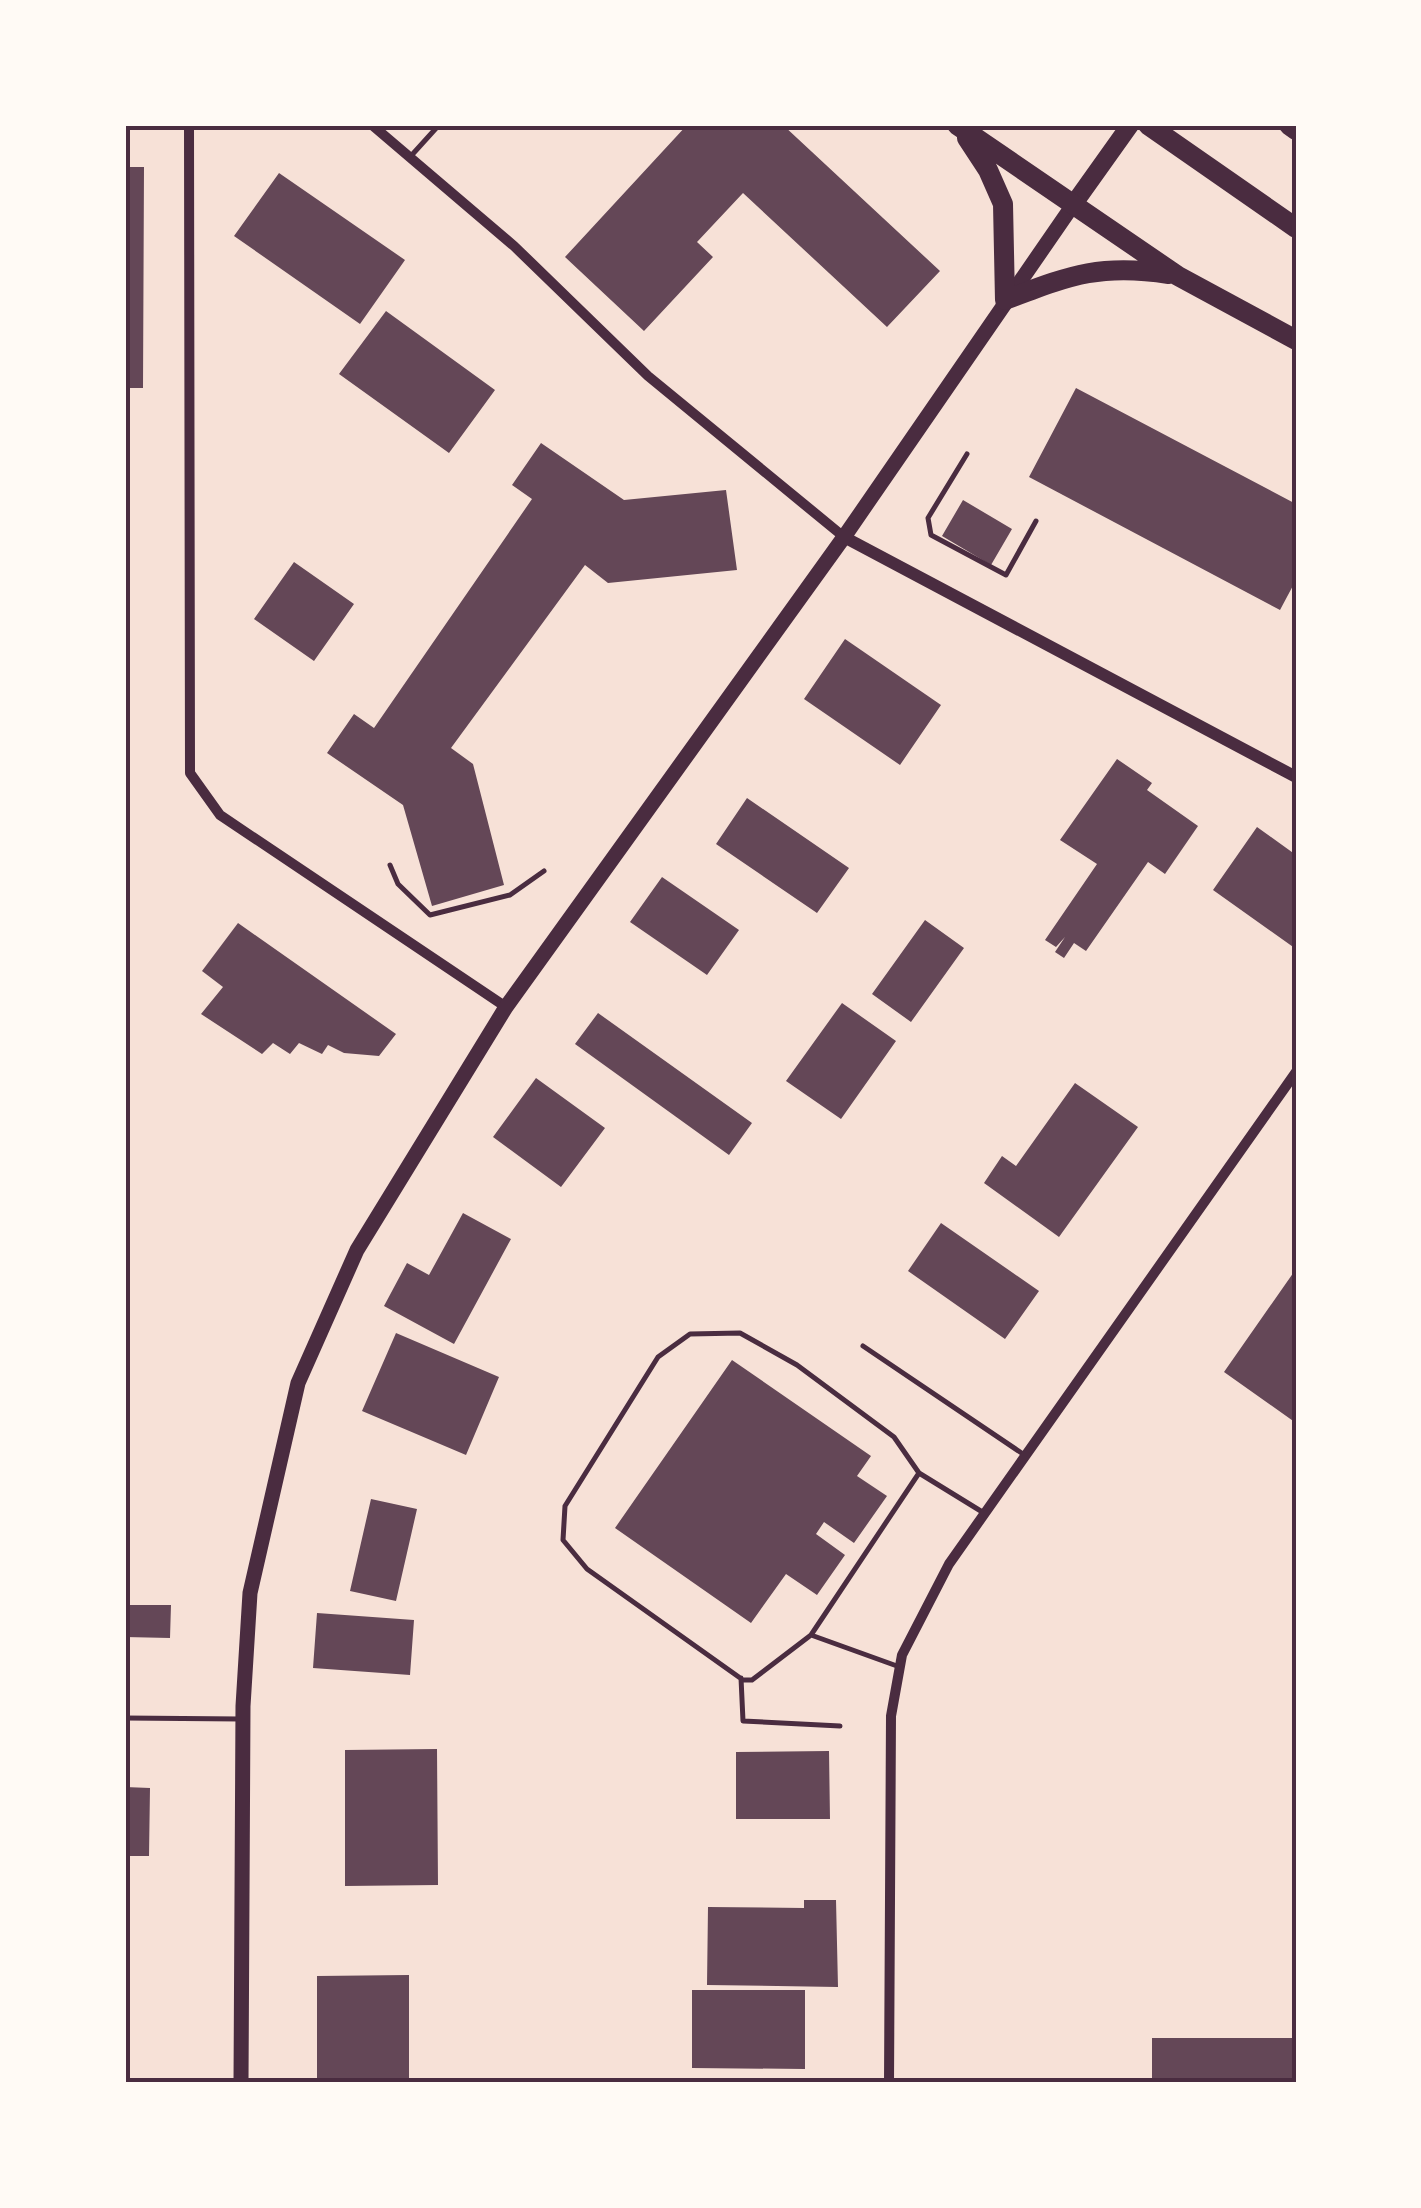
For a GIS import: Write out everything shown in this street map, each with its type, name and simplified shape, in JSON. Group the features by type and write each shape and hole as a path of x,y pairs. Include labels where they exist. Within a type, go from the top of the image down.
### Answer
{"highway":[{"path":"1148,125 1296,228"},
{"path":"1289,125 1296,130"},
{"path":"959,127 1178,276 1296,340"},
{"path":"959,127 988,170 1003,204 1004,300 1094,271 1127,268 1178,276"}],"main road":[{"path":"242,2083 243,1719 250,1593 298,1382 357,1250 506,1007 844,538 1004,300 1130,125"}],"street":[{"path":"189,125 190,773 220,815 506,1007"},
{"path":"372,125 514,246 648,376 844,538 1296,777"},
{"path":"889,2083 891,1716 900,1668 922,1610 949,1564 1296,1072"}],"lane":[{"path":"410,157 439,125"},
{"path":"967,454 928,518 932,535 1006,576 1036,521"},
{"path":"390,865 398,884 430,915 510,895 544,871"},
{"path":"919,1473 810,1635 752,1680 742,1678 587,1570 562,1540 565,1506 658,1357 690,1334 740,1333 797,1365 894,1437 919,1473 985,1514"},
{"path":"863,1346 1026,1456"},
{"path":"810,1635 900,1668"},
{"path":"742,1678 743,1721 840,1726"},
{"path":"125,1718 243,1719"}],"building":[{"path":"687,125 783,125 940,271 887,327 743,193 697,242 713,257 644,331 565,257"},
{"path":"125,167 144,167 143,388 125,388"},
{"path":"279,173 405,260 360,324 234,236"},
{"path":"386,311 495,390 449,453 339,374"},
{"path":"1076,388 1296,504 1296,580 1280,610 1029,477"},
{"path":"541,443 624,500 726,490 737,570 608,583 585,565 451,748 473,764 504,885 432,906 403,805 327,753 354,714 374,728 532,499 512,485"},
{"path":"963,500 1012,529 991,565 942,536"},
{"path":"125,515 129,515 129,617 125,617"},
{"path":"294,562 354,604 314,661 254,619"},
{"path":"845,639 941,705 900,765 804,699"},
{"path":"1117,759 1152,783 1147,790 1198,826 1165,874 1148,862 1086,951 1074,943 1064,958 1055,952 1065,937 1056,947 1045,940 1097,864 1060,840"},
{"path":"747,798 849,868 817,913 716,844"},
{"path":"1257,827 1296,855 1296,949 1213,890"},
{"path":"662,877 739,930 707,975 630,922"},
{"path":"925,920 964,948 911,1022 872,994"},
{"path":"238,923 396,1034 379,1056 344,1053 328,1045 322,1054 299,1043 290,1054 273,1043 262,1054 201,1014 223,987 202,971"},
{"path":"842,1003 896,1041 841,1119 786,1081"},
{"path":"598,1013 752,1123 729,1155 575,1044"},
{"path":"536,1078 605,1128 561,1187 493,1137"},
{"path":"1075,1083 1138,1127 1059,1237 984,1183 1002,1156 1016,1166"},
{"path":"463,1213 511,1239 454,1344 384,1306 407,1263 429,1275"},
{"path":"941,1223 1039,1291 1005,1339 908,1271"},
{"path":"1296,1269 1296,1423 1224,1372"},
{"path":"396,1333 499,1377 466,1455 362,1411"},
{"path":"732,1360 871,1456 857,1476 887,1496 854,1543 824,1522 816,1534 845,1555 817,1595 786,1574 751,1623 615,1528"},
{"path":"371,1499 417,1509 396,1601 350,1591"},
{"path":"127,1605 171,1605 170,1638 125,1637"},
{"path":"317,1613 414,1620 410,1675 313,1668"},
{"path":"437,1749 438,1885 345,1886 345,1750"},
{"path":"829,1751 830,1819 736,1819 736,1752"},
{"path":"125,1787 150,1788 149,1856 125,1856"},
{"path":"804,1900 836,1900 838,1987 707,1985 708,1907 804,1908"},
{"path":"409,1975 409,2083 317,2083 317,1976"},
{"path":"692,1990 805,1990 805,2069 692,2068"},
{"path":"1152,2038 1296,2038 1296,2083 1152,2083"}]}
